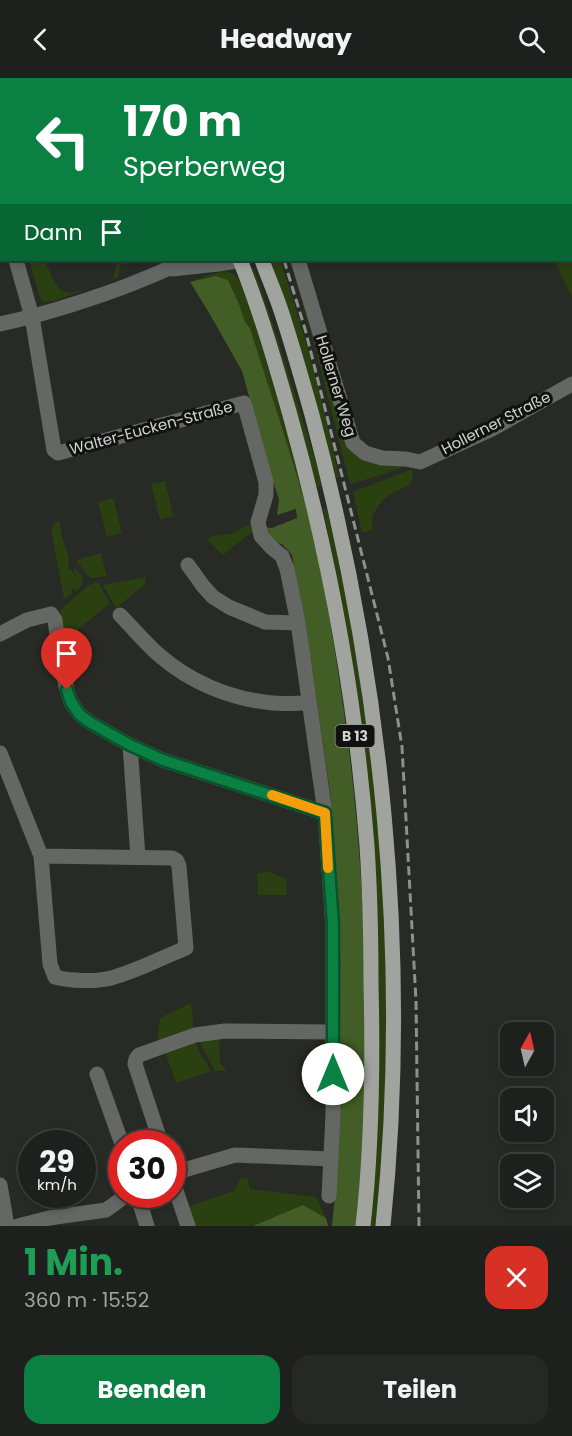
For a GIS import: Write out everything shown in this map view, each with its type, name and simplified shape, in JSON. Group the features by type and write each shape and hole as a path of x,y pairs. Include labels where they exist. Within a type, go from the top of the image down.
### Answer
{"main road":[{"name":"B 13","path":"241,261 277,369 308,482 336,613 359,766 367,859 372,1021 371,1110 363,1226"},
{"name":"B 13","path":"262,261 284,319 324,462 356,604 373,714 387,841 393,1020 391,1107 383,1226"}],"street":[{"path":"16,261 32,317"},
{"path":"0,324 32,317 102,295 168,270 183,261"},
{"path":"168,270 235,261"},
{"name":"Hollerner Weg","path":"298,261 353,443 365,453 382,458 420,462"},
{"name":"Walter-Eucken-Straße","path":"32,317 54,450 58,453 244,403 266,482 266,495 258,522 261,536 282,555 288,568 325,813 333,924 333,1114 329,1196"},
{"name":"Hollerner Straße","path":"420,462 492,429 572,384"},
{"path":"188,565 202,586 213,597 229,607 265,622 298,623"},
{"path":"0,634 27,620 51,614 55,620 61,664 71,702 80,715 91,723 163,760 325,813"},
{"path":"120,615 158,654 189,677 239,698 273,703 309,703"},
{"path":"130,745 138,857"},
{"path":"0,753 41,856 50,964 55,977 109,979 186,948 177,861 172,858 41,856"},
{"path":"157,1130 135,1064 139,1055 195,1035 225,1031 333,1032"},
{"path":"97,1074 117,1130"},
{"path":"186,1169 235,1155 331,1159"},
{"path":"0,1185 7,1226"},
{"path":"18,1226 109,1208"},
{"path":"141,1208 147,1226"},
{"path":"182,1208 188,1226"}],"green space":[{"path":"29,261 44,261 58,287 66,292 72,292 113,279 118,261 127,261 119,265 117,278 54,301 41,300"},
{"path":"271,261 280,261 297,313 320,395 339,477 336,477 312,390"},
{"path":"290,261 294,261 354,451 408,465 350,484"},
{"path":"554,261 572,261 572,297"},
{"path":"251,265 278,340 320,476 321,486 317,487 284,367"},
{"path":"224,271 232,273 243,286 293,453 305,504 250,328 245,322 228,280 216,276 190,282"},
{"path":"216,276 228,280 245,322 250,328 292,459 315,543 337,665 358,833 364,946 366,1059 357,1226 332,1226 340,1068 341,961 331,799 292,555 282,544 273,542 263,527 272,528 297,518 296,509 277,515 279,499 242,371 190,282"},
{"path":"412,469 411,482 381,502 373,515 372,530 362,533 353,492"},
{"path":"165,481 173,516 160,520 151,484"},
{"path":"113,498 122,533 107,537 98,502"},
{"path":"327,508 362,689 382,872 387,1052 376,1226 369,1226 379,1058 377,936 335,571 323,509"},
{"path":"58,520 69,557 68,570 71,569 76,577 75,568 83,580 77,591 72,588 72,594 64,599 51,529"},
{"path":"247,525 251,526 252,532 223,555 206,539 233,533"},
{"path":"101,553 107,576 89,577 76,560"},
{"path":"146,577 145,584 116,608 103,585"},
{"path":"98,582 110,603 62,643 63,623 60,610 89,585"},
{"path":"270,872 286,879 287,895 258,895 257,873"},
{"path":"191,1003 194,1033 157,1045 160,1018"},
{"path":"219,1036 220,1063 226,1071 215,1071 199,1041"},
{"path":"195,1039 199,1052 211,1071 176,1083 165,1052"},
{"path":"247,1177 250,1189 316,1197 326,1218 303,1205 253,1226 191,1226 184,1208 234,1191 240,1179"},
{"path":"303,1205 326,1218 328,1226 253,1226"}],"railway":[{"path":"284,261 305,329 388,658 402,747 416,1001 419,1226"}],"slow traffic":[{"path":"272,795 325,813 328,868"}],"route":[{"path":"67,690 71,702 80,715 130,745 163,760 325,813 333,924 333,1074"}]}
